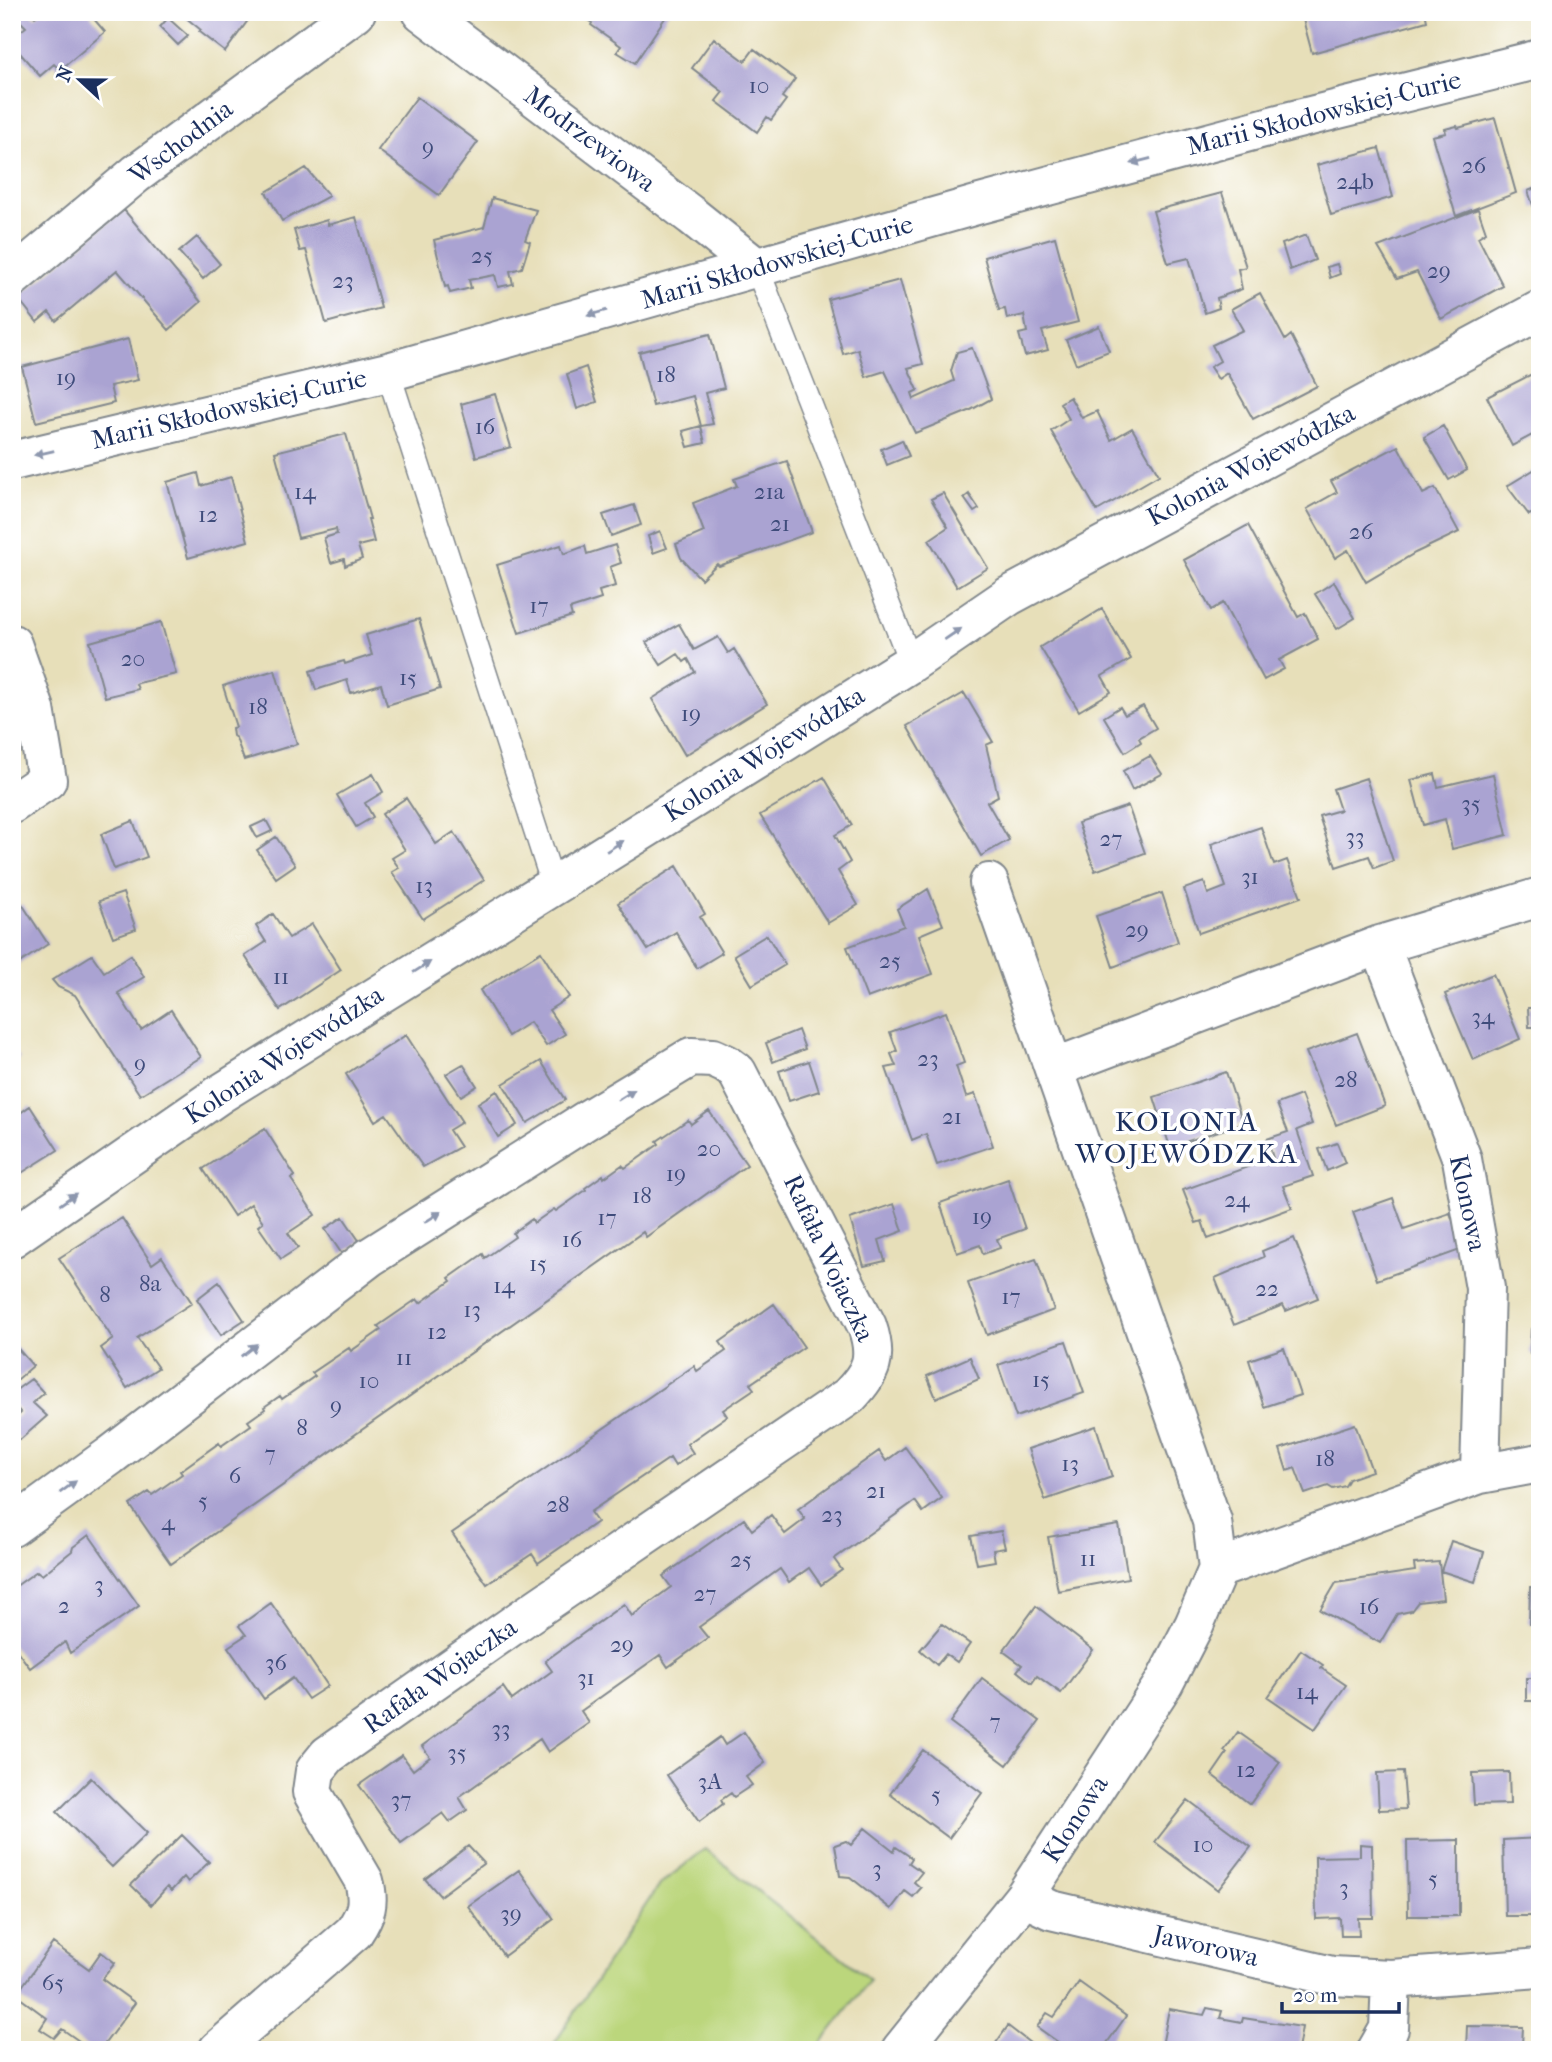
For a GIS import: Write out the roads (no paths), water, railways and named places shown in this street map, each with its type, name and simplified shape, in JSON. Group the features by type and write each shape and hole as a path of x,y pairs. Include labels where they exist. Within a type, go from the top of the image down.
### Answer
{"street":[{"name":"Wschodnia","path":"12,278 136,174 356,12"},
{"name":"Modrzewiowa","path":"422,12 757,268"},
{"name":"Marii Skłodowskiej-Curie","path":"12,461 388,372 980,204 1276,124 1540,59"},
{"name":"Kolonia Wojewódzka","path":"12,1238 220,1094 911,663 1009,597 1540,310"},
{"path":"12,644 35,709 47,780 12,804"},
{"path":"989,883 1212,1521 1218,1569 1480,1474 1540,1463"},
{"path":"1054,1068 1380,945 1540,897"},
{"name":"Klonowa","path":"1380,945 1462,1159 1485,1288 1480,1474"},
{"name":"Rafała Wojaczka","path":"12,1527 110,1456 370,1257 584,1121 691,1057 713,1058 737,1072 867,1326 873,1346 871,1362 864,1380 849,1395 328,1755 315,1771 312,1792 364,1881 368,1896 364,1917 354,1932 218,2050"},
{"name":"Klonowa","path":"901,2050 1024,1897 1164,1683 1194,1625 1218,1569"},
{"name":"Jaworowa","path":"1024,1897 1051,1910 1332,1976 1391,1979 1540,1968"},
{"path":"1377,2050 1390,2029 1391,1979"}],"lane":[{"path":"757,268 911,663"},
{"path":"388,372 553,884"}],"district":[{"name":"KOLONIA WOJEWÓDZKA","path":"1187,1137"}]}
